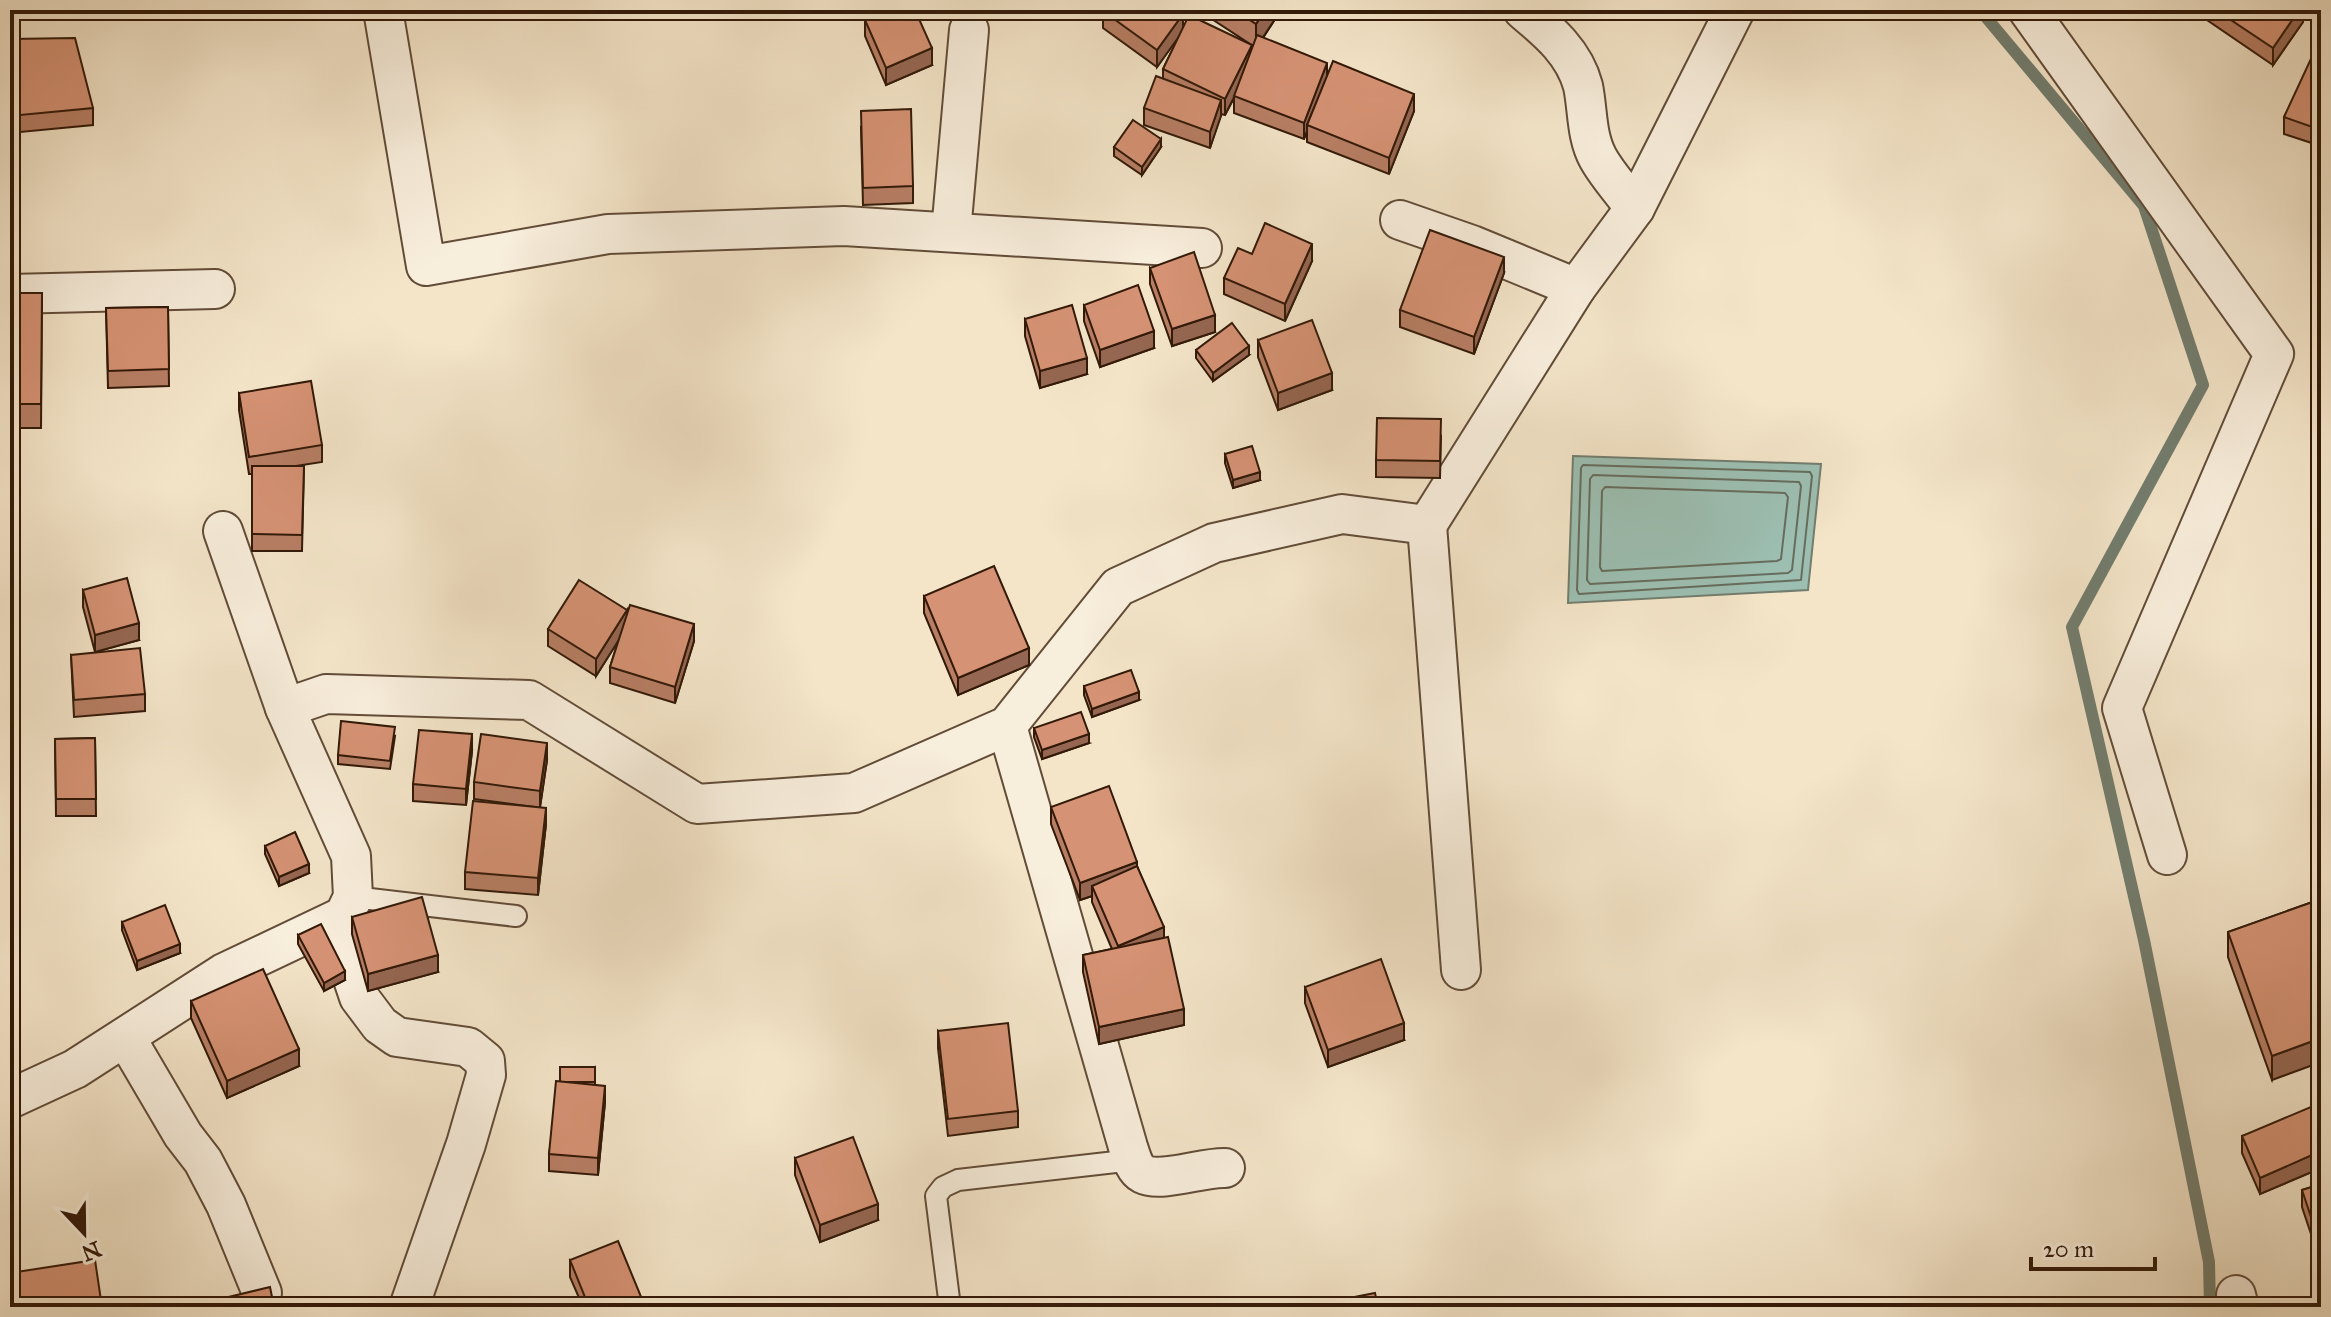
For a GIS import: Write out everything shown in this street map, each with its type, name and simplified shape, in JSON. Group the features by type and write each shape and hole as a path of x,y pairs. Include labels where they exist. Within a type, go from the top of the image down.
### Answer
{"street":[{"path":"383,10 426,266 608,234 844,226 1202,248"},
{"path":"1523,10 1568,53 1582,84 1589,133 1598,158 1635,208"},
{"path":"1461,970 1427,525 1576,288 1635,208 1735,10"},
{"path":"2028,10 2274,354 2122,708 2167,855"},
{"path":"951,232 969,30"},
{"path":"1400,220 1472,245 1576,288"},
{"path":"10,294 215,289"},
{"path":"285,708 326,694 529,700 697,804 854,793 1007,726 1118,587 1214,543 1342,514 1427,525"},
{"path":"223,531 285,708 351,856 343,910 359,997 380,1025 397,1037 468,1047 485,1061 486,1075 466,1144 409,1307"},
{"path":"1007,726 1136,1168 1144,1175 1162,1177 1208,1167 1225,1168"},
{"path":"10,1099 75,1069 224,973 343,910"},
{"path":"126,1038 183,1135 203,1161 226,1205 262,1293"}],"lane":[{"path":"343,910 516,916"},
{"path":"950,1307 936,1196 943,1187 958,1180 1133,1160"}],"water":[{"path":"1573,456 1821,464 1808,590 1568,603"}],"building":[{"path":"887,10 915,10 932,48 886,68 865,20"},
{"path":"1103,10 1177,10 1183,14 1157,50"},
{"path":"1235,10 1265,10 1256,24"},
{"path":"2216,10 2299,10 2273,48"},
{"path":"1189,15 1252,45 1225,99 1163,69"},
{"path":"1257,35 1327,63 1304,123 1234,96"},
{"path":"75,38 93,108 10,116 10,39"},
{"path":"2316,48 2321,51 2321,130 2284,117"},
{"path":"1333,61 1414,94 1389,158 1307,125"},
{"path":"1156,76 1221,100 1210,132 1144,108"},
{"path":"911,109 913,186 863,188 861,111"},
{"path":"1133,120 1161,139 1142,167 1114,147"},
{"path":"1265,223 1312,244 1285,304 1224,278 1238,248 1252,254"},
{"path":"1430,230 1504,257 1474,337 1400,310"},
{"path":"1194,252 1215,315 1172,329 1150,268"},
{"path":"1138,285 1154,331 1100,350 1084,305"},
{"path":"10,293 42,293 41,404 10,404"},
{"path":"1072,305 1087,358 1040,371 1025,319"},
{"path":"168,307 169,369 108,371 106,308"},
{"path":"1312,320 1332,373 1278,393 1258,340"},
{"path":"1232,323 1249,346 1213,373 1196,350"},
{"path":"311,381 322,445 249,457 239,393"},
{"path":"1377,418 1441,419 1440,461 1376,460"},
{"path":"1252,446 1260,472 1233,480 1225,454"},
{"path":"252,466 304,466 302,535 252,534"},
{"path":"10,533 20,535 14,568 10,567"},
{"path":"994,566 1029,648 958,678 924,596"},
{"path":"127,578 139,623 95,635 83,590"},
{"path":"579,580 627,610 596,659 548,629"},
{"path":"630,605 694,624 675,687 610,667"},
{"path":"140,648 145,694 74,700 71,655"},
{"path":"1131,670 1139,692 1092,709 1084,686"},
{"path":"1081,712 1089,734 1042,750 1034,728"},
{"path":"341,721 395,727 390,761 338,755"},
{"path":"419,730 472,734 466,789 413,784"},
{"path":"481,734 547,743 540,791 474,782"},
{"path":"95,738 96,799 56,799 55,739"},
{"path":"1109,786 1137,862 1080,883 1051,807"},
{"path":"473,801 546,808 538,878 465,872"},
{"path":"295,832 309,864 279,877 265,846"},
{"path":"1137,866 1164,927 1118,946 1092,886"},
{"path":"422,897 438,955 368,974 352,917"},
{"path":"2321,899 2321,1038 2272,1056 2228,932"},
{"path":"165,905 180,944 137,961 122,922"},
{"path":"321,924 345,971 324,983 298,935"},
{"path":"1168,937 1184,1009 1099,1027 1083,955"},
{"path":"1381,959 1404,1023 1328,1050 1305,987"},
{"path":"263,969 299,1049 227,1081 191,1001"},
{"path":"1008,1023 1018,1111 948,1119 938,1031"},
{"path":"560,1067 595,1067 595,1082 560,1082"},
{"path":"556,1081 605,1086 598,1158 549,1154"},
{"path":"2318,1104 2321,1110 2321,1151 2260,1178 2242,1136"},
{"path":"853,1137 878,1204 820,1225 795,1158"},
{"path":"2321,1184 2321,1247 2302,1190"},
{"path":"618,1241 644,1304 637,1307 589,1307 570,1260"},
{"path":"95,1260 102,1307 10,1307 10,1273"},
{"path":"270,1287 274,1307 214,1307 212,1301"},
{"path":"1375,1293 1378,1307 1345,1307 1344,1299"}],"waterway":[{"path":"1980,10 2144,206 2203,385 2072,627 2144,940 2209,1262 2210,1307"}]}
